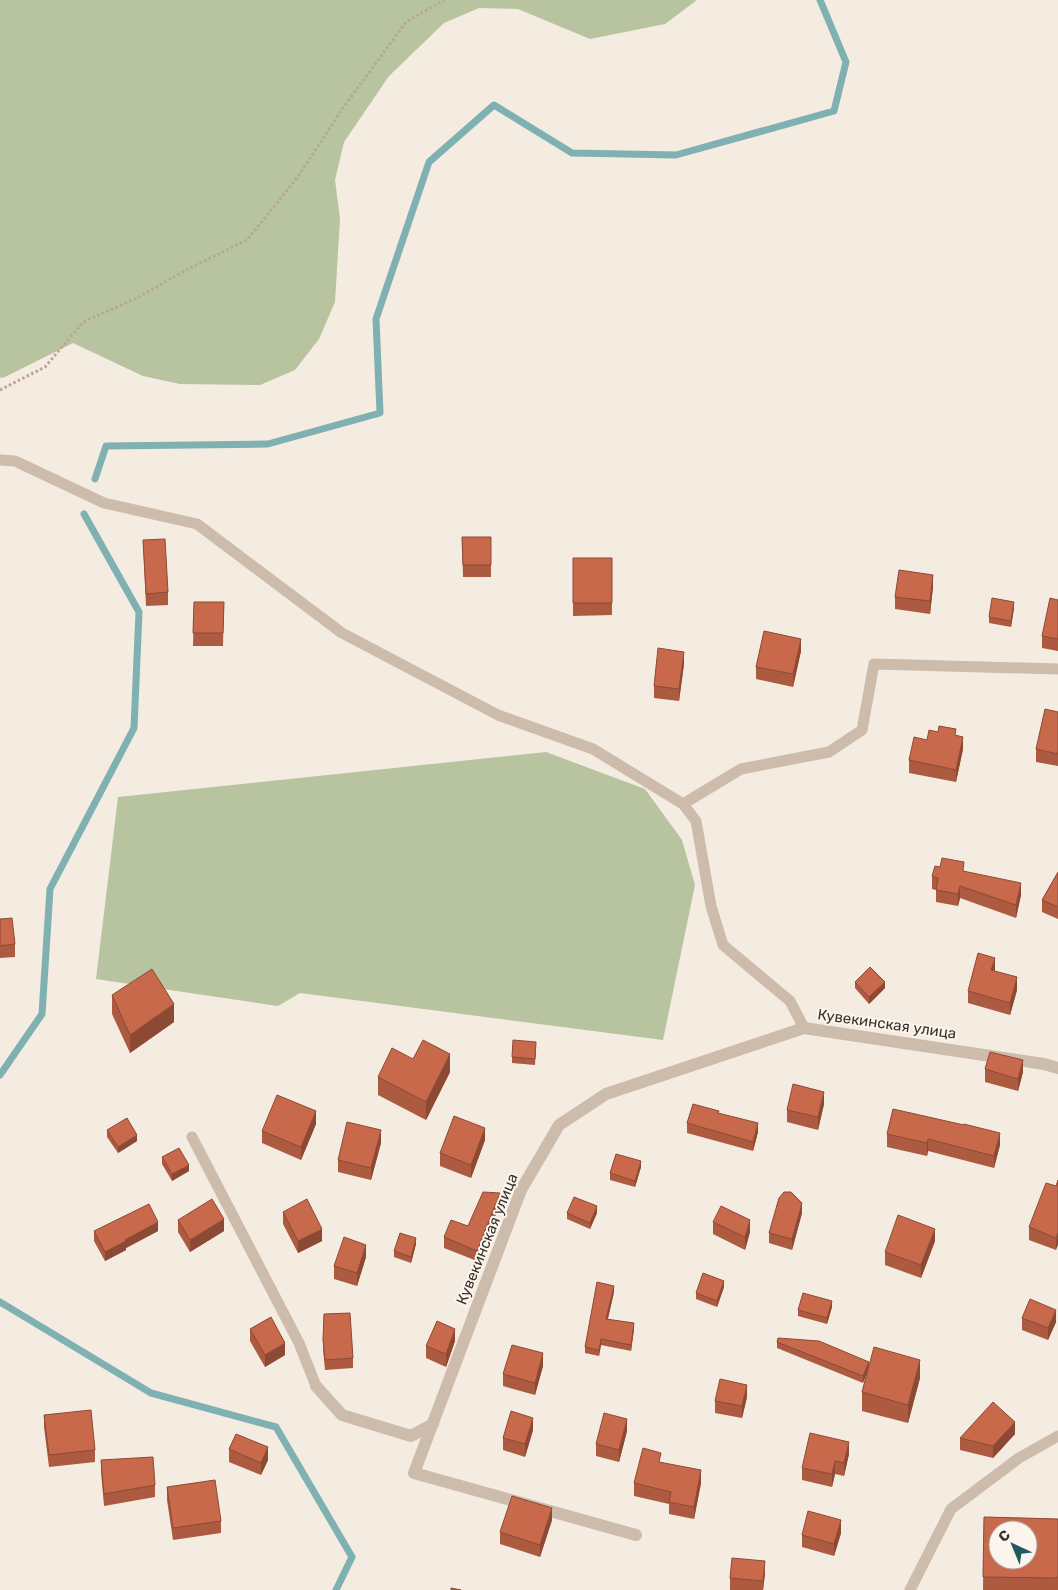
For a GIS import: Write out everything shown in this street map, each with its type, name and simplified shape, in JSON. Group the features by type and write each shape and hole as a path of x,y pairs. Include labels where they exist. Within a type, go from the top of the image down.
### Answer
{"street":[{"name":"Кувекинская улица","path":"636,1535 414,1473 521,1190 558,1125 606,1094 804,1028 1044,1064 1058,1068"},
{"path":"316,1386 342,1415 411,1436 433,1424"}],"lane":[{"path":"0,460 15,461 104,503 198,524 342,633 498,715 593,749 683,804 696,822 711,906 722,945 790,1000 804,1028"},
{"path":"683,804 741,769 830,752 862,730 874,664 1058,669"},
{"path":"192,1137 299,1343 316,1386"},
{"path":"910,1590 951,1509 1019,1458 1058,1436"}],"path":[{"path":"0,390 45,367 83,322 137,298 186,270 247,240 297,178 343,108 406,22 444,0"}],"green space":[{"path":"0,0 697,0 665,24 590,39 518,9 479,8 444,23 389,76 344,142 335,180 340,219 335,302 319,339 295,370 260,385 180,384 143,376 73,343 0,378"},
{"path":"546,752 645,789 682,840 695,885 663,1040 300,993 278,1006 96,979 118,797"}],"building":[{"path":"462,537 491,537 491,565 463,565"},
{"path":"165,539 168,592 146,594 143,540"},
{"path":"573,558 612,558 612,603 573,603"},
{"path":"899,570 933,575 930,601 895,597"},
{"path":"992,598 1014,602 1011,621 989,617"},
{"path":"1050,598 1058,600 1058,639 1042,636"},
{"path":"194,602 224,602 223,633 193,633"},
{"path":"764,631 801,639 793,674 756,667"},
{"path":"658,648 684,652 679,689 654,686"},
{"path":"1045,709 1058,712 1058,754 1036,749"},
{"path":"939,726 956,729 955,735 963,737 956,770 909,760 914,737 927,740 929,730 938,732"},
{"path":"942,858 964,862 963,871 1021,883 1016,905 960,886 958,894 936,890 938,878 932,876 935,866 940,867"},
{"path":"1058,872 1058,907 1042,900"},
{"path":"12,918 15,944 0,946 0,919"},
{"path":"978,953 995,958 991,970 1017,977 1010,1003 968,991"},
{"path":"870,967 885,982 869,997 855,982"},
{"path":"152,969 174,1004 130,1035 112,995"},
{"path":"423,1040 450,1054 426,1102 378,1077 392,1048 413,1059"},
{"path":"513,1040 536,1042 535,1059 512,1057"},
{"path":"990,1052 1023,1060 1018,1079 985,1069"},
{"path":"793,1084 824,1092 818,1117 787,1110"},
{"path":"277,1095 316,1111 301,1147 262,1131"},
{"path":"693,1104 719,1111 718,1113 758,1123 753,1142 687,1123"},
{"path":"893,1109 1000,1133 994,1156 928,1139 927,1143 887,1134"},
{"path":"454,1116 485,1128 471,1165 440,1153"},
{"path":"127,1118 137,1135 118,1147 107,1130"},
{"path":"347,1122 381,1130 371,1168 338,1160"},
{"path":"179,1148 189,1165 172,1174 162,1157"},
{"path":"616,1154 641,1161 635,1181 610,1173"},
{"path":"1058,1180 1058,1232 1056,1238 1029,1227 1046,1183 1056,1186"},
{"path":"483,1192 500,1193 477,1251 444,1237 451,1220 468,1226"},
{"path":"784,1192 791,1192 802,1203 792,1239 769,1233 779,1198"},
{"path":"574,1197 597,1206 590,1223 567,1213"},
{"path":"212,1199 224,1219 190,1240 178,1220"},
{"path":"307,1199 322,1229 298,1241 283,1212"},
{"path":"149,1204 158,1222 105,1252 94,1231"},
{"path":"721,1206 750,1220 745,1237 713,1222"},
{"path":"898,1215 935,1229 921,1265 885,1252"},
{"path":"400,1233 416,1238 411,1257 394,1251"},
{"path":"344,1237 366,1245 357,1273 334,1266"},
{"path":"703,1273 724,1281 717,1301 696,1293"},
{"path":"597,1282 614,1286 606,1319 634,1323 631,1345 601,1339 599,1350 585,1347"},
{"path":"803,1293 832,1301 827,1318 798,1310"},
{"path":"1030,1299 1056,1310 1048,1328 1022,1318"},
{"path":"350,1313 353,1358 325,1360 323,1340 324,1314"},
{"path":"271,1317 285,1343 265,1355 250,1329"},
{"path":"437,1321 455,1329 446,1354 426,1346"},
{"path":"778,1338 819,1341 869,1362 863,1376 777,1342"},
{"path":"512,1345 543,1353 535,1383 503,1374"},
{"path":"874,1347 920,1360 908,1405 862,1392"},
{"path":"720,1379 747,1385 742,1406 715,1401"},
{"path":"993,1402 1015,1422 993,1446 960,1438"},
{"path":"91,1410 95,1450 49,1455 44,1415"},
{"path":"511,1411 533,1418 525,1444 503,1438"},
{"path":"604,1413 627,1419 619,1450 596,1444"},
{"path":"810,1433 849,1442 844,1463 835,1461 832,1474 802,1468"},
{"path":"236,1434 268,1447 261,1463 229,1449"},
{"path":"643,1448 661,1453 659,1462 701,1470 694,1507 669,1502 671,1492 634,1483"},
{"path":"153,1457 155,1485 104,1494 101,1460"},
{"path":"215,1480 221,1521 173,1528 167,1487"},
{"path":"512,1496 552,1508 540,1545 500,1532"},
{"path":"808,1511 841,1520 834,1544 802,1535"},
{"path":"984,1517 1058,1519 1058,1578 983,1577"},
{"path":"732,1558 765,1561 763,1581 730,1578"}],"waterway":[{"path":"95,479 106,446 268,444 380,413 376,319 429,162 494,105 572,153 676,155 834,111 846,62 820,0"},
{"path":"0,1075 42,1014 50,889 134,728 139,612 84,514"},
{"path":"0,1302 151,1393 276,1427 352,1557 336,1590"}]}
